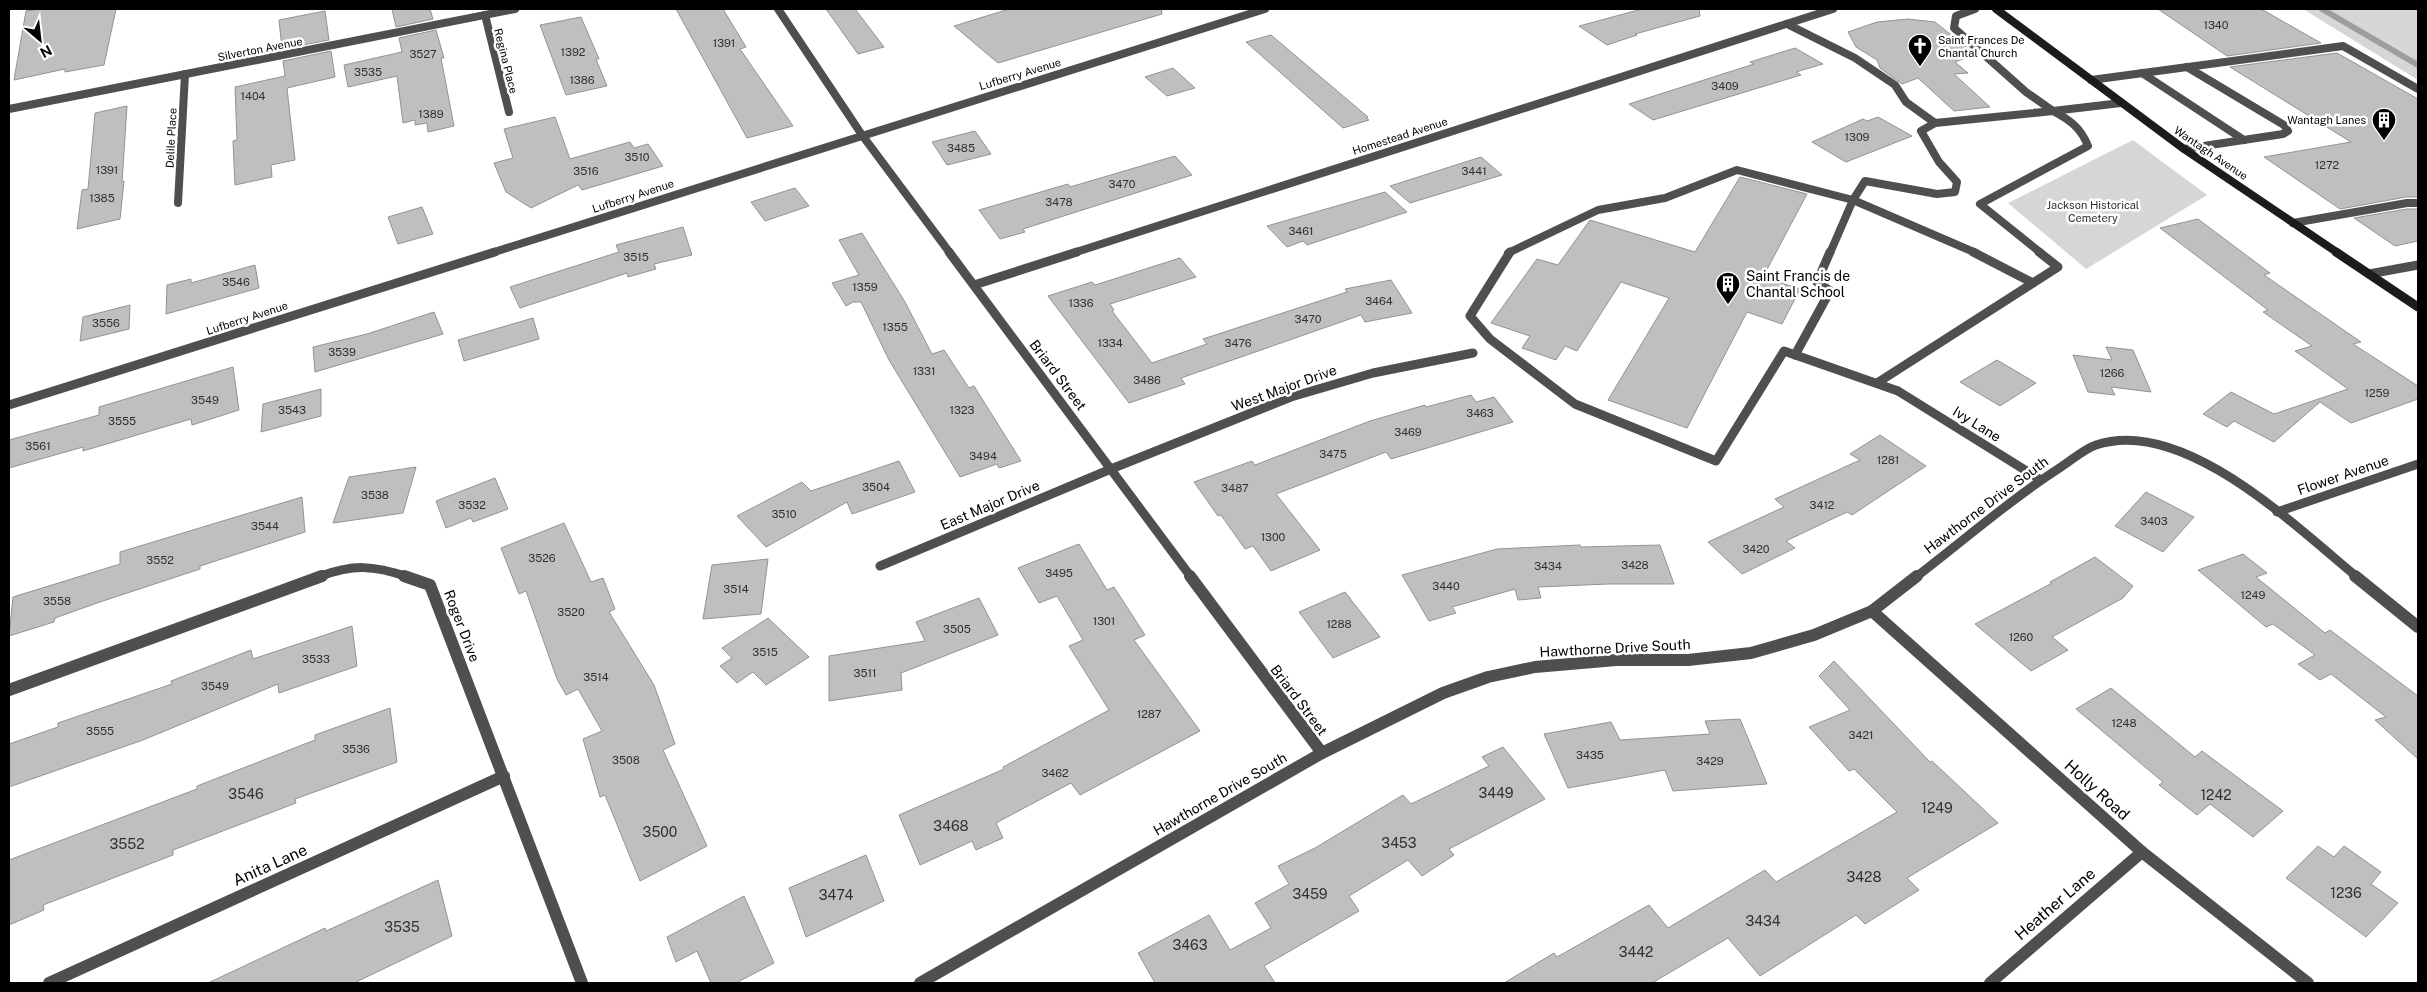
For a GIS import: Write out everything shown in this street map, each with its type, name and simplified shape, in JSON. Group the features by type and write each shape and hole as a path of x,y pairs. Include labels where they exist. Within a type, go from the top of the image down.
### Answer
{"main road":[{"name":"Wantagh Avenue","path":"1996,9 2184,149 2418,307"}],"street":[{"name":"Silverton Avenue","path":"9,109 515,9"},
{"name":"Briard Street","path":"778,9 862,135 1322,753"},
{"name":"Lufberry Avenue","path":"9,405 1265,9"},
{"name":"Homestead Avenue","path":"974,285 1833,9"},
{"path":"1877,383 2058,267 1980,204 2088,146 2084,133 2075,123 2053,111 2026,92 1954,28 1956,16 1975,9"},
{"name":"Regina Place","path":"484,15 509,112"},
{"path":"1787,24 1855,58 1895,86 1906,102 1935,123"},
{"path":"2091,80 2343,46 2418,88"},
{"path":"2184,149 2283,134 2288,130 2284,125 2187,67"},
{"path":"2142,73 2244,140"},
{"name":"Delile Place","path":"178,203 185,74"},
{"path":"2033,283 1990,259 1853,200 1737,170 1665,198 1598,210 1508,253 1470,316 1490,339 1575,404 1716,462 1784,351 1795,355 1830,291 1817,282 1853,200 1865,180 1937,194 1956,192 1957,182 1939,162 1920,131 1935,123 2121,103"},
{"path":"2293,223 2408,203 2418,203"},
{"path":"2408,203 2418,210"},
{"path":"2370,274 2418,265"},
{"name":"West Major Drive","path":"1111,469 1291,397 1330,384 1373,373 1473,353"},
{"name":"Ivy Lane","path":"1795,355 1898,391 2041,480"},
{"name":"Hawthorne Drive South","path":"920,983 1322,753 1443,693 1488,677 1535,667 1616,660 1688,660 1751,654 1814,635 1872,611 2041,480 2095,445 2122,440 2151,443 2174,448 2197,458 2238,483 2277,512 2418,627"},
{"name":"Flower Avenue","path":"2277,512 2418,464"},
{"name":"East Major Drive","path":"880,566 1111,469"},
{"name":"Roger Drive","path":"9,690 343,568 382,568 430,585 582,983"},
{"name":"Holly Road","path":"1872,611 2142,852 2308,983"},
{"name":"Anita Lane","path":"49,983 504,776"},
{"name":"Heather Lane","path":"1990,983 2142,852"}],"green space":[{"path":"2303,9 2418,9 2418,80"},
{"name":"Jackson Historical Cemetery","path":"2133,140 2207,195 2086,269 2008,203"}],"building":[{"path":"40,9 116,9 104,65 65,72 65,69 14,80 26,11"},
{"path":"392,9 430,9 433,19 396,27"},
{"path":"676,9 723,9 746,47 740,49 793,126 747,138"},
{"path":"826,9 855,9 884,47 858,54"},
{"path":"1009,9 1161,9 1162,14 998,63 954,26"},
{"path":"1642,9 1699,9 1700,16 1635,34 1637,35 1607,45 1579,26"},
{"path":"2158,9 2261,9 2321,43 2227,56"},
{"path":"325,11 329,40 282,49 279,20"},
{"path":"581,17 599,59 596,59 607,86 566,95 540,25"},
{"name":"Saint Frances De Chantal Church","path":"1908,19 1935,22 1969,49 1974,55 1955,62 1968,73 1954,74 1990,107 1954,111 1918,78 1902,84 1880,68 1877,60 1856,47 1848,32 1877,22"},
{"path":"436,30 444,58 441,58 454,126 428,132 427,123 415,125 415,120 403,123 397,76 348,87 344,65 402,52 399,38"},
{"path":"1271,35 1368,117 1366,118 1369,120 1343,128 1246,42"},
{"path":"1795,48 1823,64 1796,72 1801,75 1653,120 1629,104 1754,64 1750,62"},
{"path":"331,51 335,77 287,88 295,160 271,165 272,177 235,185 233,141 237,140 235,87 285,76 283,61"},
{"name":"Wantagh Lanes","path":"2337,53 2418,99 2418,197 2406,197 2340,209 2264,157 2351,142 2230,67"},
{"path":"1173,68 1195,88 1167,96 1145,77"},
{"path":"127,106 122,182 124,181 120,219 77,229 82,190 88,189 95,113"},
{"path":"555,117 570,159 630,142 634,148 648,144 663,166 582,190 578,185 531,208 506,192 494,163 513,158 504,129"},
{"path":"1878,117 1912,136 1846,162 1812,142 1863,119 1867,121"},
{"path":"975,131 991,154 947,165 932,142"},
{"path":"1175,156 1192,175 1023,229 1025,232 1000,239 979,210 1068,184 1070,187"},
{"path":"1481,157 1502,175 1410,203 1390,186"},
{"name":"Saint Francis de Chantal School","path":"1740,177 1807,194 1763,277 1800,289 1782,324 1747,312 1687,428 1608,400 1669,298 1621,282 1577,351 1565,346 1556,360 1522,348 1530,336 1491,323 1537,259 1558,265 1590,220 1695,252"},
{"path":"795,188 809,206 765,221 751,202"},
{"path":"1385,192 1407,212 1307,245 1303,241 1287,247 1267,226"},
{"path":"422,207 433,234 398,244 388,217"},
{"path":"2407,209 2418,209 2418,241 2395,246 2354,218"},
{"path":"2198,219 2270,273 2264,275 2361,342 2353,344 2418,386 2418,399 2351,423 2320,402 2274,442 2234,421 2227,427 2203,414 2231,392 2274,414 2348,389 2295,351 2312,346 2263,312 2268,310 2160,228"},
{"path":"683,227 692,255 654,264 656,269 628,277 627,273 520,308 510,287 619,252 616,245"},
{"path":"862,233 905,302 932,354 944,350 969,388 974,386 1021,461 999,468 997,464 960,477 889,360 861,302 853,302 846,306 832,283 859,275 839,240"},
{"path":"1180,258 1196,277 1110,304 1114,310 1112,311 1152,363 1207,344 1203,339 1347,292 1345,289 1391,280 1412,313 1365,322 1361,315 1181,378 1185,384 1129,403 1048,296 1092,282 1095,285"},
{"path":"255,265 259,288 166,314 167,285 191,279 191,283"},
{"path":"130,305 129,329 80,341 83,317"},
{"path":"434,312 443,334 315,372 313,347 367,334"},
{"path":"533,318 539,339 464,361 458,340"},
{"path":"2106,347 2133,350 2151,392 2111,387 2115,395 2088,392 2073,355 2112,360"},
{"path":"1997,360 2036,383 2000,406 1960,382"},
{"path":"233,367 239,410 192,425 191,419 83,451 83,447 9,468 9,440 99,415 99,407"},
{"path":"321,389 321,416 261,432 263,404"},
{"path":"1471,395 1476,402 1494,397 1513,422 1391,459 1386,452 1276,494 1320,550 1271,571 1253,546 1245,549 1194,482 1252,461 1255,465 1370,421 1425,405 1426,407"},
{"path":"1880,435 1926,466 1852,515 1847,512 1786,541 1795,548 1742,574 1708,542 1784,507 1775,499 1860,460 1850,454"},
{"path":"899,461 915,492 852,514 847,502 766,547 737,516 802,482 811,491"},
{"path":"416,467 403,513 333,523 349,477"},
{"path":"495,478 508,509 473,522 471,518 446,528 436,501"},
{"path":"2146,492 2194,517 2163,552 2115,526"},
{"path":"302,497 305,532 200,566 200,569 100,602 55,618 54,622 9,636 13,597 120,564 120,552"},
{"path":"564,523 591,582 603,578 615,609 609,612 654,685 675,744 663,750 707,846 640,881 605,795 600,797 583,739 602,731 578,689 566,695 557,679 526,591 519,594 501,548"},
{"path":"1079,544 1107,590 1114,587 1145,635 1134,640 1200,731 1080,795 1071,783 996,823 1003,838 976,850 972,841 920,865 899,815 1004,769 1003,767 1109,710 1069,646 1083,640 1057,596 1039,603 1018,568"},
{"path":"1580,545 1581,547 1660,545 1674,584 1538,587 1541,598 1518,600 1515,589 1452,607 1456,613 1429,621 1402,575 1497,549"},
{"path":"2243,554 2267,573 2256,577 2325,633 2330,630 2418,696 2418,759 2375,720 2386,717 2331,674 2320,680 2298,664 2315,655 2273,624 2266,627 2198,570"},
{"path":"2095,557 2133,586 2123,598 2052,637 2068,650 2031,671 1975,624 2052,583 2050,582"},
{"path":"768,559 761,614 703,619 712,565"},
{"path":"1345,592 1380,637 1333,658 1299,612"},
{"path":"979,598 998,635 901,673 902,690 829,701 829,656 925,641 916,622"},
{"path":"768,618 809,657 766,685 753,672 737,683 720,666 732,658 722,648"},
{"path":"352,626 357,666 279,693 278,684 143,740 9,787 9,744 58,727 58,723 172,684 171,681 251,650 253,659"},
{"path":"1834,661 1930,762 1932,761 1998,823 1907,878 1919,890 1865,924 1856,915 1760,976 1728,938 1652,983 1504,983 1554,953 1557,957 1649,905 1668,928 1765,870 1776,882 1897,812 1854,769 1849,771 1809,727 1850,710 1819,676"},
{"path":"2111,688 2195,757 2202,751 2283,811 2253,837 2210,804 2197,815 2159,785 2163,782 2076,709"},
{"path":"390,708 397,762 295,799 296,803 173,850 173,855 43,905 44,910 9,925 9,860 197,789 197,786 315,740 315,735"},
{"path":"1740,719 1767,784 1673,791 1665,770 1568,788 1544,734 1611,722 1620,740 1710,734 1705,721"},
{"path":"1503,747 1545,799 1449,849 1454,855 1422,876 1408,860 1349,896 1359,911 1264,966 1275,983 1155,983 1138,953 1209,915 1230,950 1271,928 1255,903 1289,884 1278,866 1315,848 1403,795 1411,804 1489,766 1482,757"},
{"path":"2318,846 2334,857 2344,846 2381,872 2371,884 2398,903 2366,937 2286,878"},
{"path":"866,855 884,901 806,937 789,888"},
{"path":"438,880 452,936 354,983 208,983 325,928 326,931"},
{"path":"744,896 774,963 736,983 711,983 697,951 676,962 667,937"}],"waterway":[{"path":"2322,9 2418,65"}],"place":[{"name":"Saint Frances De Chantal Church","path":"1920,67"},
{"name":"Wantagh Lanes","path":"2384,141"},
{"name":"Saint Francis de Chantal School","path":"1728,305"}]}
